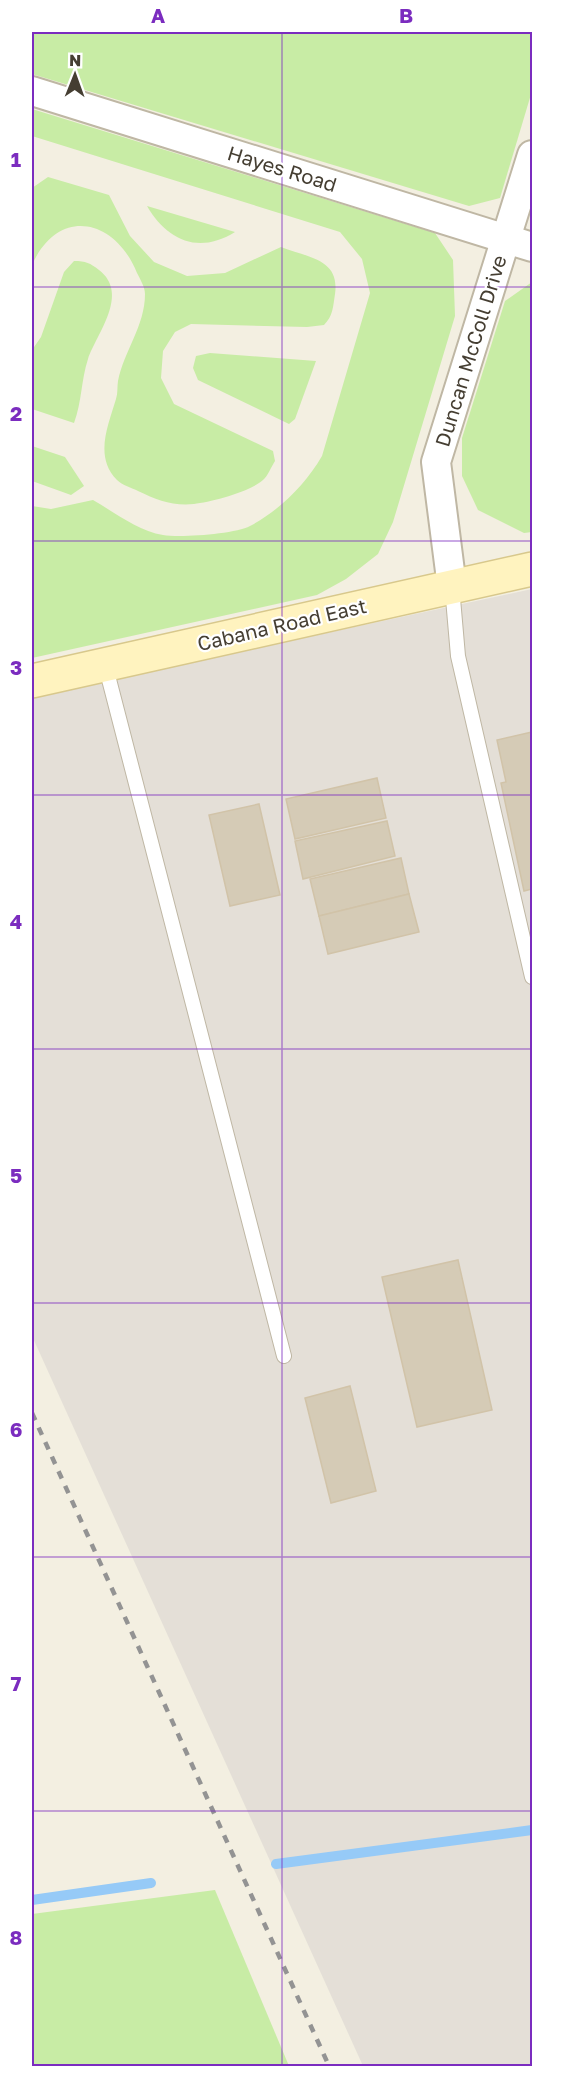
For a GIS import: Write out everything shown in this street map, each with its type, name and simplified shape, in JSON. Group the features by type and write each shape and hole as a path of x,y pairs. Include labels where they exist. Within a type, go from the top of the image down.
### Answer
{"main road":[{"name":"Cabana Road East","path":"32,681 532,569"}],"street":[{"name":"Hayes Road","path":"32,91 519,243"},
{"name":"Duncan McColl Drive","path":"452,587 436,462 519,243 532,155"}],"lane":[{"path":"452,587 458,656 532,977"},
{"path":"105,664 284,1356"}],"shaded area":[{"path":"532,589 532,2066 363,2066 32,1336 32,696"}],"green space":[{"path":"32,32 532,32 532,91 500,198 469,206 32,74"},
{"path":"32,109 435,233 453,260 455,316 393,522 378,554 346,579 317,595 32,658 32,506 51,509 93,500 144,530 171,536 207,535 232,531 243,529 261,520 291,496 322,456 370,293 362,259 340,232 32,136"},
{"path":"48,177 109,195 130,236 154,262 187,276 225,273 281,247 312,257 333,273 334,303 331,315 324,325 307,327 191,324 175,332 163,351 161,378 174,404 273,451 275,461 263,480 220,499 194,504 179,504 158,500 124,485 110,471 104,451 107,430 117,397 121,370 142,317 145,291 127,254 115,240 101,231 86,226 71,227 56,234 43,246 32,265 32,188"},
{"path":"147,206 235,232 208,242 196,243 185,240 164,228"},
{"path":"74,261 88,263 99,270 108,280 112,290 112,302 104,326 88,359 74,423 32,409 32,350 41,337 64,272"},
{"path":"532,282 532,532 524,533 478,510 462,476 462,438 505,301"},
{"path":"210,353 316,361 295,419 289,424 198,380 193,368 196,356"},
{"path":"32,446 65,457 84,486 71,495 32,481"},
{"path":"215,1890 289,2066 32,2066 32,1914"}],"building":[{"path":"532,732 532,889 524,891 501,783 506,782 497,740"},
{"path":"377,778 386,818 295,839 286,799"},
{"path":"259,804 280,895 230,906 209,815"},
{"path":"387,821 395,856 303,879 295,841"},
{"path":"401,858 409,894 319,916 310,879"},
{"path":"409,894 419,932 328,954 319,916"},
{"path":"458,1260 492,1410 417,1427 382,1277"},
{"path":"350,1386 376,1491 331,1503 305,1398"}],"waterway":[{"path":"276,1864 532,1830"},
{"path":"32,1900 151,1883"}],"railway":[{"path":"32,1413 329,2066"}]}
